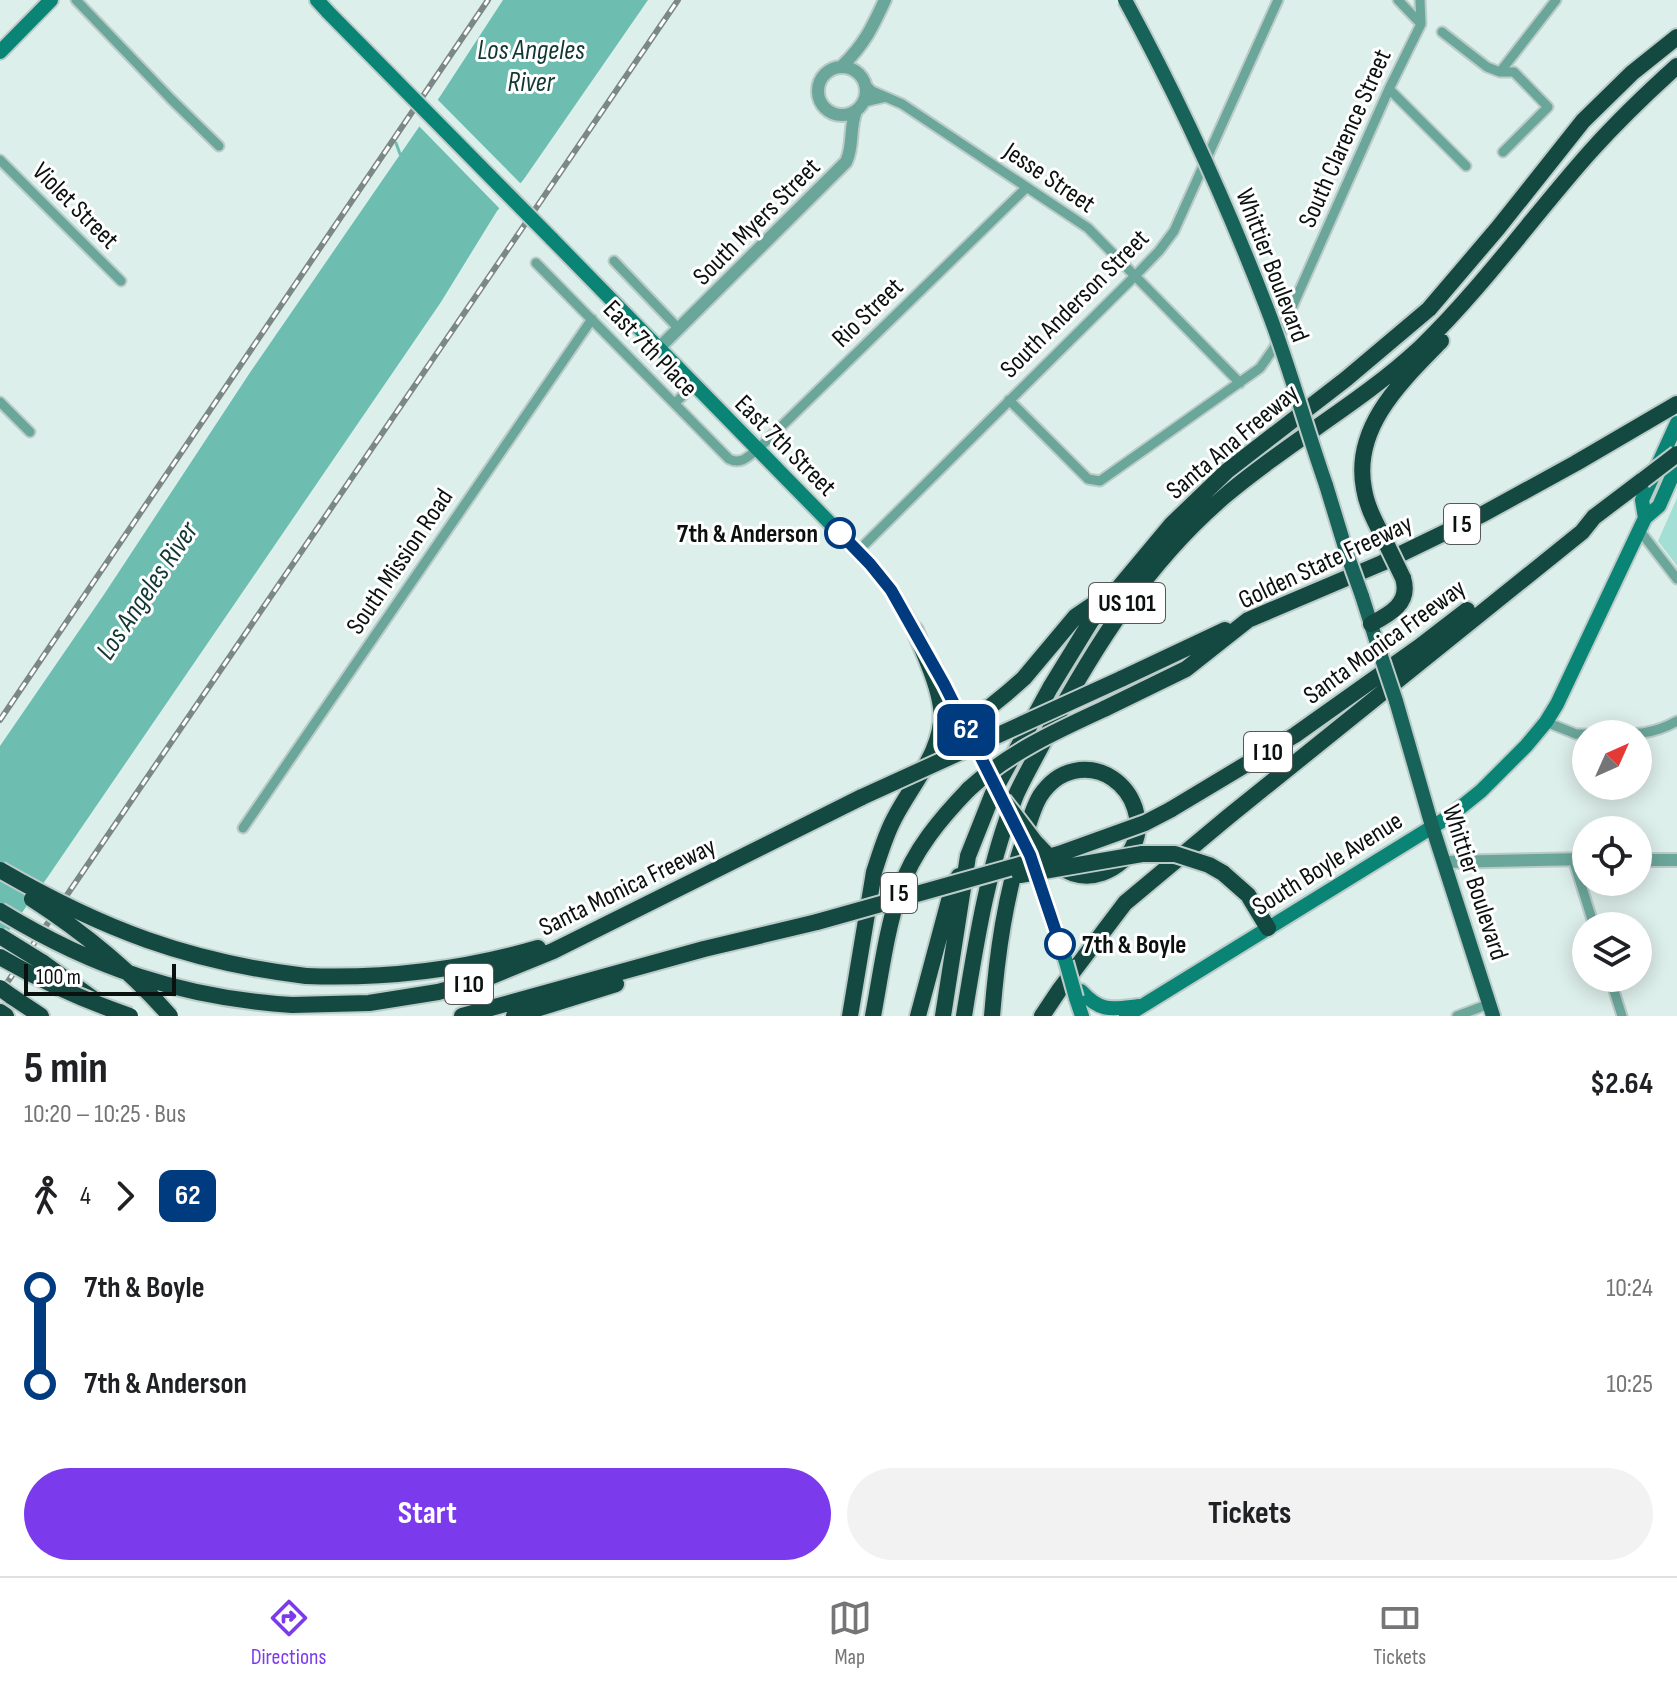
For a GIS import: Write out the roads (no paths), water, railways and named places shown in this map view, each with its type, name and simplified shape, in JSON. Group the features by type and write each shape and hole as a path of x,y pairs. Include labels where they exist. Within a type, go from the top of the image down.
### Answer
{"highway":[{"name":"Santa Ana Freeway","path":"943,1016 968,856 993,793 1050,688 1091,621 1172,524 1227,471 1346,379 1429,309 1583,121 1632,73 1677,37"},
{"name":"Santa Ana Freeway","path":"964,1016 986,895 1017,794 1081,673 1150,574 1204,514 1381,381 1420,347 1461,306 1591,151 1677,66"},
{"path":"1371,624 1390,613 1403,599 1405,589 1403,578 1364,492 1363,466 1371,430 1380,410 1395,390 1450,332 1461,306"},
{"name":"Golden State Freeway","path":"873,1016 888,934 901,887 922,845 969,789 1003,762 1031,744 1186,669 1248,620 1382,563 1483,514 1674,412"},
{"path":"1042,1016 1069,968 1125,903 1582,532 1594,517 1677,454"},
{"name":"Santa Monica Freeway","path":"462,1016 689,952 936,890 1103,840 1145,823 1295,735 1419,647 1576,526 1594,517"},
{"path":"962,722 1007,693 1024,678 1076,616 1122,584"},
{"name":"Santa Monica Freeway","path":"0,911 44,937 118,970 157,983 231,999 292,1005 346,1004 438,992 482,980 553,951 862,797 1248,620"},
{"path":"850,1016 880,852 894,819 922,774 940,727 937,688 915,630"},
{"path":"992,1016 995,976 1019,851 1039,798 1049,784 1074,771 1100,773 1112,779 1129,794 1139,829 1132,852 1118,865 1094,876 1069,874 1035,842 1003,800"},
{"path":"936,890 1142,854 1175,854 1223,873 1248,895 1268,928"},
{"path":"918,1016 951,893 968,856"},
{"path":"0,870 87,917 160,946 230,965 306,976 393,976 495,961 550,945 632,910"},
{"path":"0,878 86,935 151,993 170,1016"},
{"path":"0,936 42,962 115,1016"},
{"path":"514,1016 709,956 743,940"},
{"path":"0,957 88,1002 130,1016"},
{"path":"1054,1016 1069,968"},
{"path":"0,988 41,1016"},
{"path":"0,1012 6,1016"}],"main road":[{"path":"0,52 51,0"},
{"name":"East 7th Street","path":"317,0 858,551 891,590 915,630 1030,855 1079,994 1082,1016"},
{"name":"Whittier Boulevard","path":"1125,0 1217,184 1269,315 1396,701 1491,1010"},
{"name":"South Boyle Avenue","path":"1643,524 1642,500 1674,412"},
{"name":"South Boyle Avenue","path":"1126,1016 1450,816 1481,791 1526,746 1557,704 1643,524 1659,506 1677,465"},
{"path":"1079,994 1097,1006 1143,1005"}],"street":[{"path":"76,0 219,146"},
{"path":"885,0 859,50 842,66 827,72 818,85 824,108 836,114 846,115 886,97"},
{"name":"South Anderson Street","path":"858,551 1159,251 1174,231 1278,0"},
{"path":"1398,0 1421,24"},
{"name":"South Clarence Street","path":"1009,400 1088,479 1100,481 1260,368 1274,348 1421,24 1420,0"},
{"path":"1500,72 1556,0"},
{"path":"1442,32 1487,67 1500,72 1514,72 1548,107 1503,152"},
{"path":"859,50 858,63 866,93 860,107"},
{"path":"842,66 857,71 863,80"},
{"name":"Jesse Street","path":"863,80 872,91 904,106 1088,228 1240,383"},
{"path":"1389,89 1466,166"},
{"name":"South Myers Street","path":"659,348 846,162 851,154 853,118 860,107"},
{"path":"836,114 851,138"},
{"name":"Violet Street","path":"0,160 121,281"},
{"name":"Rio Street","path":"736,462 757,450 1026,188"},
{"path":"614,261 679,329"},
{"name":"East 7th Place","path":"536,263 729,459 736,462"},
{"name":"South Mission Road","path":"243,828 592,319"},
{"path":"675,403 694,385"},
{"path":"0,402 30,432"},
{"path":"1643,524 1677,579"},
{"path":"1652,732 1677,721"},
{"path":"1546,722 1572,732"},
{"path":"1444,862 1572,859"},
{"path":"1652,860 1677,860"},
{"path":"1614,992 1622,1016"},
{"path":"1457,1016 1491,1010"}],"water":[{"name":"Los Angeles River","path":"503,0 648,0 524,179 497,211 441,302 0,943 0,746"}],"waterway":[{"path":"396,143 400,154"}],"railway":[{"path":"0,720 488,0"},
{"path":"0,993 678,0"}],"place":[{"name":"7th & Anderson","path":"840,533"},
{"name":"7th & Boyle","path":"1060,944"}]}
